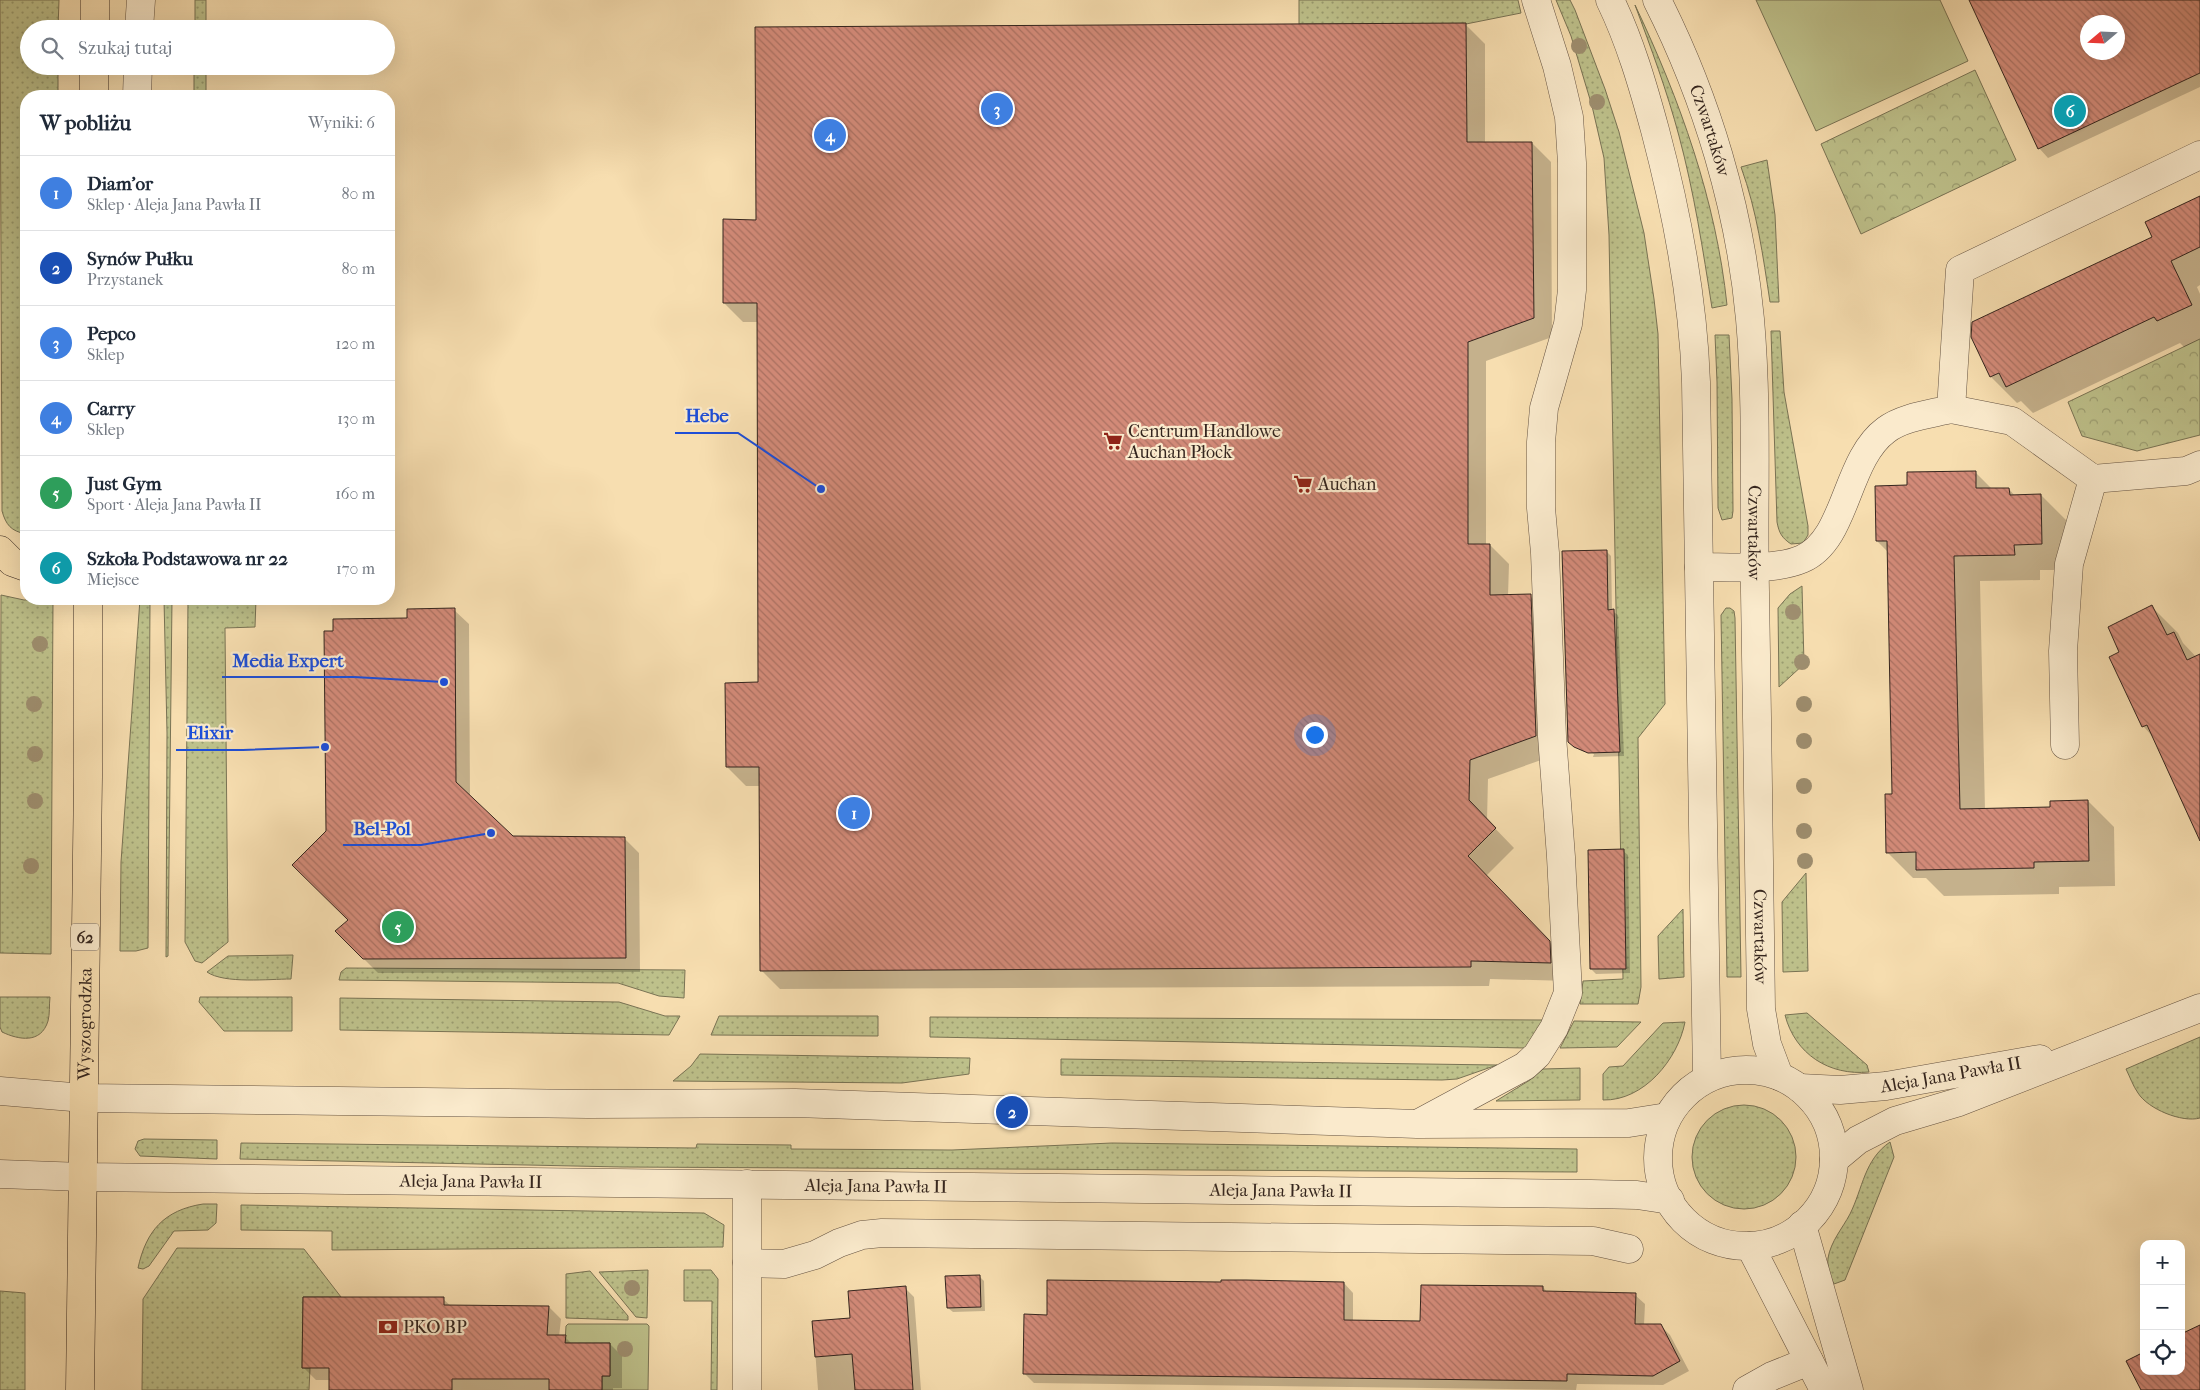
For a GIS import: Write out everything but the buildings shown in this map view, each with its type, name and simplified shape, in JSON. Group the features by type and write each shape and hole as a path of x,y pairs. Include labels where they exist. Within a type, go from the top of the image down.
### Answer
{"main road":[{"path":"95,0 95,20"},
{"path":"94,75 94,90"},
{"path":"0,550 12,562 20,565"},
{"name":"Wyszogrodzka","path":"80,1390 88,777 88,605"}],"street":[{"path":"140,20 141,0"},
{"path":"1417,1124 1525,1066 1537,1055 1554,1028 1568,993 1552,736 1545,553 1541,508 1541,442 1544,408 1566,333 1572,290 1572,163 1569,117 1557,66 1536,0"},
{"path":"1610,0 1630,48 1651,116 1674,206 1688,283 1695,353 1707,1078"},
{"name":"Czwartaków","path":"1657,0 1692,76 1726,184 1740,251 1750,319 1753,380 1761,1009 1767,1044 1790,1082"},
{"path":"137,90 138,75"},
{"path":"1951,409 1960,270 2200,155"},
{"path":"1699,567 1754,566 1791,562 1804,558 1816,550 1829,534 1860,462 1878,437 1897,424 1951,409 2012,421 2093,480 2186,471 2200,465"},
{"path":"2065,746 2063,651 2069,564 2093,480"},
{"path":"87,644 96,605"},
{"name":"Aleja Jana Pawła II","path":"1834,1160 1858,1140 1895,1121 1959,1102 2101,1049 2200,1008"},
{"name":"Aleja Jana Pawła II","path":"1790,1082 1840,1090 1886,1086 2101,1049"},
{"path":"1743,1069 1762,1070 1790,1082 1820,1109 1828,1125 1834,1160 1827,1192 1815,1211 1802,1225 1774,1242 1750,1246 1725,1244 1708,1238 1693,1229 1681,1217 1664,1188 1658,1162 1661,1135 1667,1117 1679,1099 1707,1078 1729,1071 1743,1069"},
{"path":"0,1091 84,1098 588,1104 795,1103 1417,1124 1629,1123 1667,1117"},
{"name":"Aleja Jana Pawła II","path":"0,1174 83,1177 1590,1194 1638,1195 1670,1200"},
{"path":"747,1184 747,1390"},
{"path":"1802,1225 1849,1390"},
{"path":"746,1263 784,1264 814,1255 839,1243 862,1236 882,1233 1593,1241 1629,1249"},
{"path":"1750,1246 1824,1390"},
{"path":"1746,1390 1809,1361"}],"green space":[{"path":"0,0 59,0 58,20 20,20 20,75 58,75 58,90 20,90 20,532 10,527 2,511"},
{"path":"195,0 206,0 206,20 195,20"},
{"path":"1299,0 1518,0 1521,13 1466,24 1299,24"},
{"path":"1556,0 1570,0 1575,10 1619,132 1644,233 1658,334 1665,704 1638,738 1641,987 1638,1004 1580,1004 1583,981 1623,979 1609,235 1604,158 1592,106 1571,36"},
{"path":"1756,0 1940,0 1968,61 1816,131"},
{"path":"1635,5 1667,77 1694,151 1714,227 1727,305 1712,308 1694,200 1679,136 1653,53"},
{"path":"1975,70 2016,160 1861,234 1821,144"},
{"path":"194,75 206,75 206,90 194,90"},
{"path":"1767,160 1775,215 1779,302 1770,302 1755,217 1741,167"},
{"path":"1771,331 1780,331 1784,392 1808,526 1808,535 1803,543 1791,544 1788,542 1781,535 1777,522"},
{"path":"1715,335 1729,335 1732,399 1733,511 1732,518 1722,520 1718,508"},
{"path":"2200,339 2200,435 2137,451 2082,436 2068,402"},
{"path":"1802,586 1804,664 1779,687 1778,608 1790,594"},
{"path":"1,595 20,599 20,605 53,605 51,954 0,953"},
{"path":"140,605 150,605 148,948 136,951 120,951 121,862"},
{"path":"164,605 172,605 168,956 166,957 167,733"},
{"path":"188,605 256,605 255,627 225,628 228,942 202,963 195,961 185,942"},
{"path":"1726,608 1734,611 1735,618 1741,977 1727,977 1721,615"},
{"path":"1806,873 1808,971 1783,972 1782,902"},
{"path":"1683,909 1684,977 1659,979 1658,936"},
{"path":"293,955 291,979 235,979 215,976 207,972 228,956"},
{"path":"346,968 685,970 684,998 659,996 618,983 339,980 341,972"},
{"path":"0,997 50,997 49,1018 45,1028 40,1034 29,1038 15,1037 2,1032 0,1027"},
{"path":"200,997 292,997 292,1031 224,1031 199,1002"},
{"path":"340,998 619,1002 665,1016 680,1016 669,1035 340,1030"},
{"path":"1807,1013 1867,1065 1869,1072 1840,1070 1827,1066 1805,1051 1790,1029 1785,1015"},
{"path":"719,1016 878,1016 878,1036 711,1035"},
{"path":"930,1017 1544,1020 1525,1048 930,1037"},
{"path":"1574,1021 1641,1022 1617,1047 1560,1048"},
{"path":"1685,1022 1675,1050 1657,1075 1645,1086 1632,1093 1618,1098 1603,1100 1603,1074 1609,1067 1623,1066 1663,1023"},
{"path":"2200,1037 2200,1118 2175,1117 2157,1109 2143,1099 2126,1069"},
{"path":"700,1054 970,1058 969,1074 902,1083 673,1081 691,1066"},
{"path":"1061,1059 1497,1065 1457,1079 1442,1080 1061,1075"},
{"path":"1580,1068 1580,1100 1496,1101 1530,1080 1543,1069"},
{"path":"1744,1105 1764,1109 1781,1120 1792,1137 1796,1157 1792,1177 1781,1194 1764,1205 1744,1209 1724,1205 1707,1194 1696,1177 1692,1157 1696,1137 1707,1120 1724,1109"},
{"path":"144,1139 217,1140 217,1159 140,1156 135,1149 138,1141"},
{"path":"1890,1142 1894,1157 1845,1280 1834,1284 1828,1265 1832,1246 1850,1214 1869,1166 1881,1149"},
{"path":"241,1143 696,1148 697,1144 791,1145 791,1149 952,1150 1112,1143 1577,1149 1577,1172 622,1167 240,1159"},
{"path":"203,1204 217,1204 216,1223 208,1230 174,1231 149,1266 143,1269 138,1268 146,1243 159,1224 178,1211"},
{"path":"241,1205 704,1213 724,1225 723,1247 332,1250 332,1231 241,1230"},
{"path":"177,1248 304,1249 341,1297 303,1297 302,1368 310,1368 309,1390 142,1390 143,1299"},
{"path":"648,1270 647,1318 636,1317 599,1272"},
{"path":"684,1270 711,1270 718,1279 717,1390 711,1390 712,1301 684,1301"},
{"path":"590,1271 628,1316 628,1320 566,1318 566,1274"},
{"path":"0,1291 25,1293 25,1390 0,1390"},
{"path":"568,1324 647,1324 649,1326 648,1390 602,1390 602,1376 610,1376 610,1343 565,1343 566,1326"}],"place":[{"name":"Pepco","path":"997,109"},
{"name":"Szkoła Podstawowa nr 22","path":"2070,111"},
{"name":"Carry","path":"830,135"},
{"name":"Centrum Handlowe Auchan Płock","path":"1113,441"},
{"name":"Auchan","path":"1303,484"},
{"name":"Hebe","path":"821,489"},
{"name":"Media Expert","path":"444,682"},
{"name":"Elixir","path":"325,747"},
{"name":"Diam'or","path":"854,813"},
{"name":"Bel-Pol","path":"491,833"},
{"name":"Just Gym","path":"398,927"},
{"name":"Synów Pułku","path":"1012,1112"},
{"name":"PKO BP","path":"388,1327"}]}
